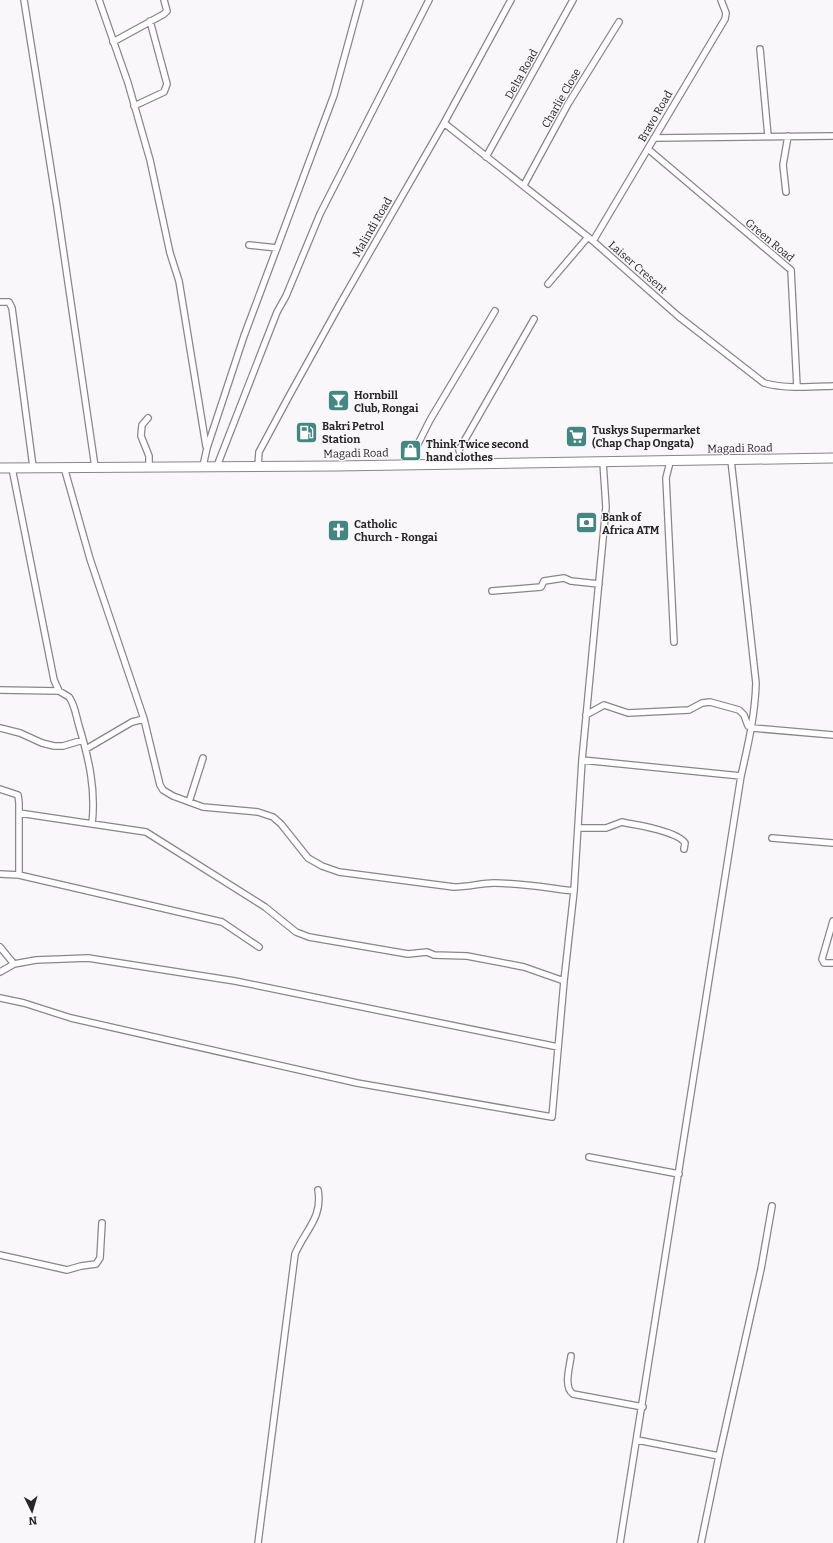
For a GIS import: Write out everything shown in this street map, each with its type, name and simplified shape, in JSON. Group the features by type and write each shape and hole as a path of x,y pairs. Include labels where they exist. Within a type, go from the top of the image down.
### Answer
{"highway":[{"name":"Magadi Road","path":"0,468 670,462 833,458"}],"street":[{"path":"24,0 58,215 95,467"},
{"path":"99,0 143,132 170,253 179,281 207,448"},
{"path":"113,42 150,22 166,11 164,0"},
{"path":"203,466 207,448 244,336 334,95 358,0"},
{"path":"217,466 276,312 286,296 320,214 429,0"},
{"name":"Malindi Road","path":"258,466 259,452 288,398 384,226 444,123 511,0"},
{"name":"Delta Road","path":"486,158 573,0"},
{"name":"Bravo Road","path":"548,284 591,239 648,149 725,19 726,13 721,0"},
{"path":"134,106 164,92 167,88 150,22"},
{"name":"Charlie Close","path":"524,185 568,104 619,22"},
{"path":"760,49 768,136"},
{"name":"Laiser Cresent","path":"444,123 486,158 524,185 591,239 678,316 764,383 775,386 797,387 833,386"},
{"path":"786,192 783,165 788,136"},
{"path":"654,138 833,136"},
{"name":"Green Road","path":"648,149 791,270 797,387"},
{"path":"248,245 277,248"},
{"path":"0,302 9,302 12,308 33,467"},
{"path":"414,465 414,452 422,436 495,311"},
{"path":"463,464 459,450 534,319"},
{"path":"148,418 142,424 141,436 149,456 149,467"},
{"path":"620,1543 756,683 731,460"},
{"path":"0,998 24,1003 71,1018 357,1083 552,1117 564,981 574,891 582,760 606,507 603,462"},
{"path":"670,462 666,478 674,642"},
{"path":"64,467 90,559 144,719 160,785 163,790 173,796 202,807 258,812 273,817 281,824 308,858 322,866 339,872 454,887 471,887 492,883 515,884 574,891"},
{"path":"12,468 54,680 59,691"},
{"path":"492,591 540,586 544,581 564,578 571,581 599,584"},
{"path":"0,690 59,691 69,697 72,701 86,750 93,786 94,808 92,824"},
{"path":"586,715 604,705 628,713 689,710 702,703 710,702 739,710 744,715 750,727"},
{"path":"86,750 132,722 144,719"},
{"path":"750,727 833,735"},
{"path":"0,728 20,733 42,743 54,746 63,746 83,740"},
{"path":"189,802 203,758"},
{"path":"582,760 741,776"},
{"path":"0,789 18,795 19,875"},
{"path":"19,813 127,831 146,832 265,907 296,932 309,937 408,954 427,952 434,955 467,956 524,967 564,981"},
{"path":"578,828 606,828 622,822 654,829 681,839 685,843 684,849"},
{"path":"772,838 833,843"},
{"path":"0,874 19,875 222,922 259,947"},
{"path":"833,921 822,959 824,963 833,963"},
{"path":"0,947 14,964"},
{"path":"0,972 14,964 36,960 88,958 234,981 558,1047"},
{"path":"589,1157 679,1174"},
{"path":"258,1543 295,1254 320,1208 318,1190"},
{"path":"700,1543 761,1269 772,1206"},
{"path":"0,1255 67,1270 96,1264 100,1258 102,1223"},
{"path":"571,1356 568,1386 569,1392 572,1394 642,1407"},
{"path":"637,1440 719,1456"}],"place":[{"name":"Hornbill Club, Rongai","path":"339,401"},
{"name":"Bakri Petrol Station","path":"307,432"},
{"name":"Tuskys Supermarket (Chap Chap Ongata)","path":"576,436"},
{"name":"Think Twice second hand clothes","path":"411,450"},
{"name":"Bank of Africa ATM","path":"586,523"},
{"name":"Catholic Church - Rongai","path":"339,530"}]}
